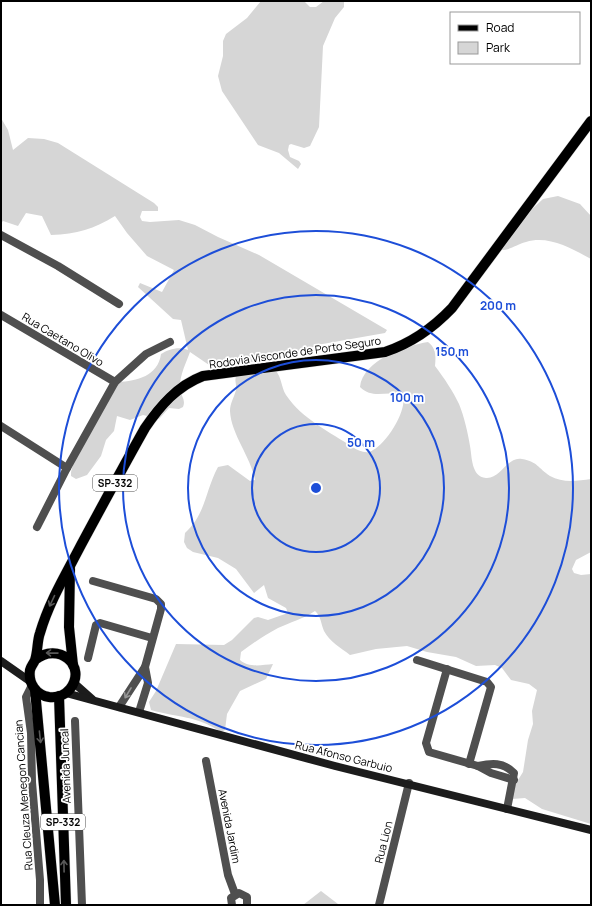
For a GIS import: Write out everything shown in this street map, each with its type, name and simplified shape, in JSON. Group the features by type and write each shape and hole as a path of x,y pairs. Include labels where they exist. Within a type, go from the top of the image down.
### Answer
{"main road":[{"name":"Rodovia Visconde de Porto Seguro","path":"35,660 39,634 44,620 70,567 145,428 157,410 173,394 195,379 203,376 384,352 397,348 424,334 439,322 459,299 591,122"},
{"name":"Rodovia Visconde de Porto Seguro","path":"70,567 69,627 73,665"},
{"path":"48,652 62,654 73,665 75,677 74,683 63,695 46,697 33,686 30,670 35,660 48,652"},
{"name":"SP-332","path":"33,686 55,905"},
{"name":"SP-332","path":"63,695 66,905"}],"street":[{"path":"1,235 58,266 119,304"},
{"name":"Rua Caetano Olivo","path":"1,315 115,382"},
{"path":"37,527 67,468 115,382 146,354 170,342"},
{"path":"1,426 67,468"},
{"path":"93,581 156,599 161,604 161,609 145,667 119,707"},
{"path":"88,658 96,625 100,623 152,638"},
{"path":"417,660 488,682 491,687 474,765"},
{"path":"1,662 33,686"},
{"path":"139,712 148,683 145,667"},
{"path":"447,669 426,743 429,752 434,755 474,765 490,773 514,780"},
{"path":"13,670 30,670"},
{"name":"Rua Afonso Garbuio","path":"74,683 93,700"},
{"name":"Rua Cleuza Menegon Cancian","path":"33,686 26,697 31,733 32,782 40,880 40,905"},
{"name":"Rua Afonso Garbuio","path":"63,695 93,700 334,766 591,830"},
{"name":"Avenida Juncal","path":"75,721 82,905"},
{"name":"Avenida Jardim","path":"206,761 228,875 234,894"},
{"path":"474,765 493,762 510,768 514,773 514,780 507,809"},
{"name":"Rua Lion","path":"379,905 409,784"},
{"path":"232,905 231,898 234,894 244,894 249,904"}],"green space":[{"path":"261,1 304,1 310,7 316,7 324,1 344,1 344,7 335,18 323,46 319,127 310,146 304,148 291,144 289,145 288,150 290,157 299,161 301,164 298,169 279,153 258,145 222,91 218,76 223,56 223,41 226,34 247,18"},
{"path":"1,118 8,130 13,150 28,138 44,139 58,143 154,203 158,207 158,211 142,211 140,217 142,221 150,222 179,220 195,225 259,255 387,330 385,333 317,345 308,350 295,351 274,359 212,367 190,352 183,370 180,384 180,389 184,400 183,407 179,409 169,408 159,419 143,415 130,420 117,416 114,431 106,440 101,456 87,475 76,479 71,476 71,472 78,445 118,382 139,379 146,376 156,368 161,354 167,351 178,348 188,350 181,320 173,319 138,287 140,283 162,292 174,270 147,256 127,233 115,216 85,230 51,235 42,216 26,213 18,226 3,221 1,223"},
{"path":"558,196 580,204 591,216 591,259 560,244 543,240 535,240 522,243 509,249 497,250 508,231 543,199"},
{"path":"428,342 431,344 435,352 435,366 451,389 461,409 467,430 473,465 477,474 481,477 491,477 500,472 512,461 522,459 535,464 550,476 560,480 575,481 591,479 591,552 576,560 572,569 574,573 581,575 591,574 591,824 542,809 525,798 512,799 510,793 523,772 528,740 533,724 532,711 537,690 529,684 511,680 502,668 495,665 476,666 456,657 427,652 407,646 376,649 350,655 326,635 320,618 315,611 278,628 241,652 240,660 244,663 256,665 273,664 266,679 240,691 227,714 225,730 221,732 195,720 151,710 149,702 156,691 176,644 224,645 232,640 254,618 258,617 268,620 288,613 286,608 268,598 264,585 254,593 236,569 218,558 193,552 187,548 184,542 185,533 192,526 201,510 218,467 228,465 250,481 255,480 250,463 237,437 231,420 230,408 236,390 235,380 238,373 275,370 279,376 286,395 308,418 354,448 363,452 369,452 381,444 393,429 401,411 403,397 393,394 376,394 365,391 360,387 363,377 369,369 386,356 408,347"},
{"path":"321,891 338,904 359,905 303,905"}]}
